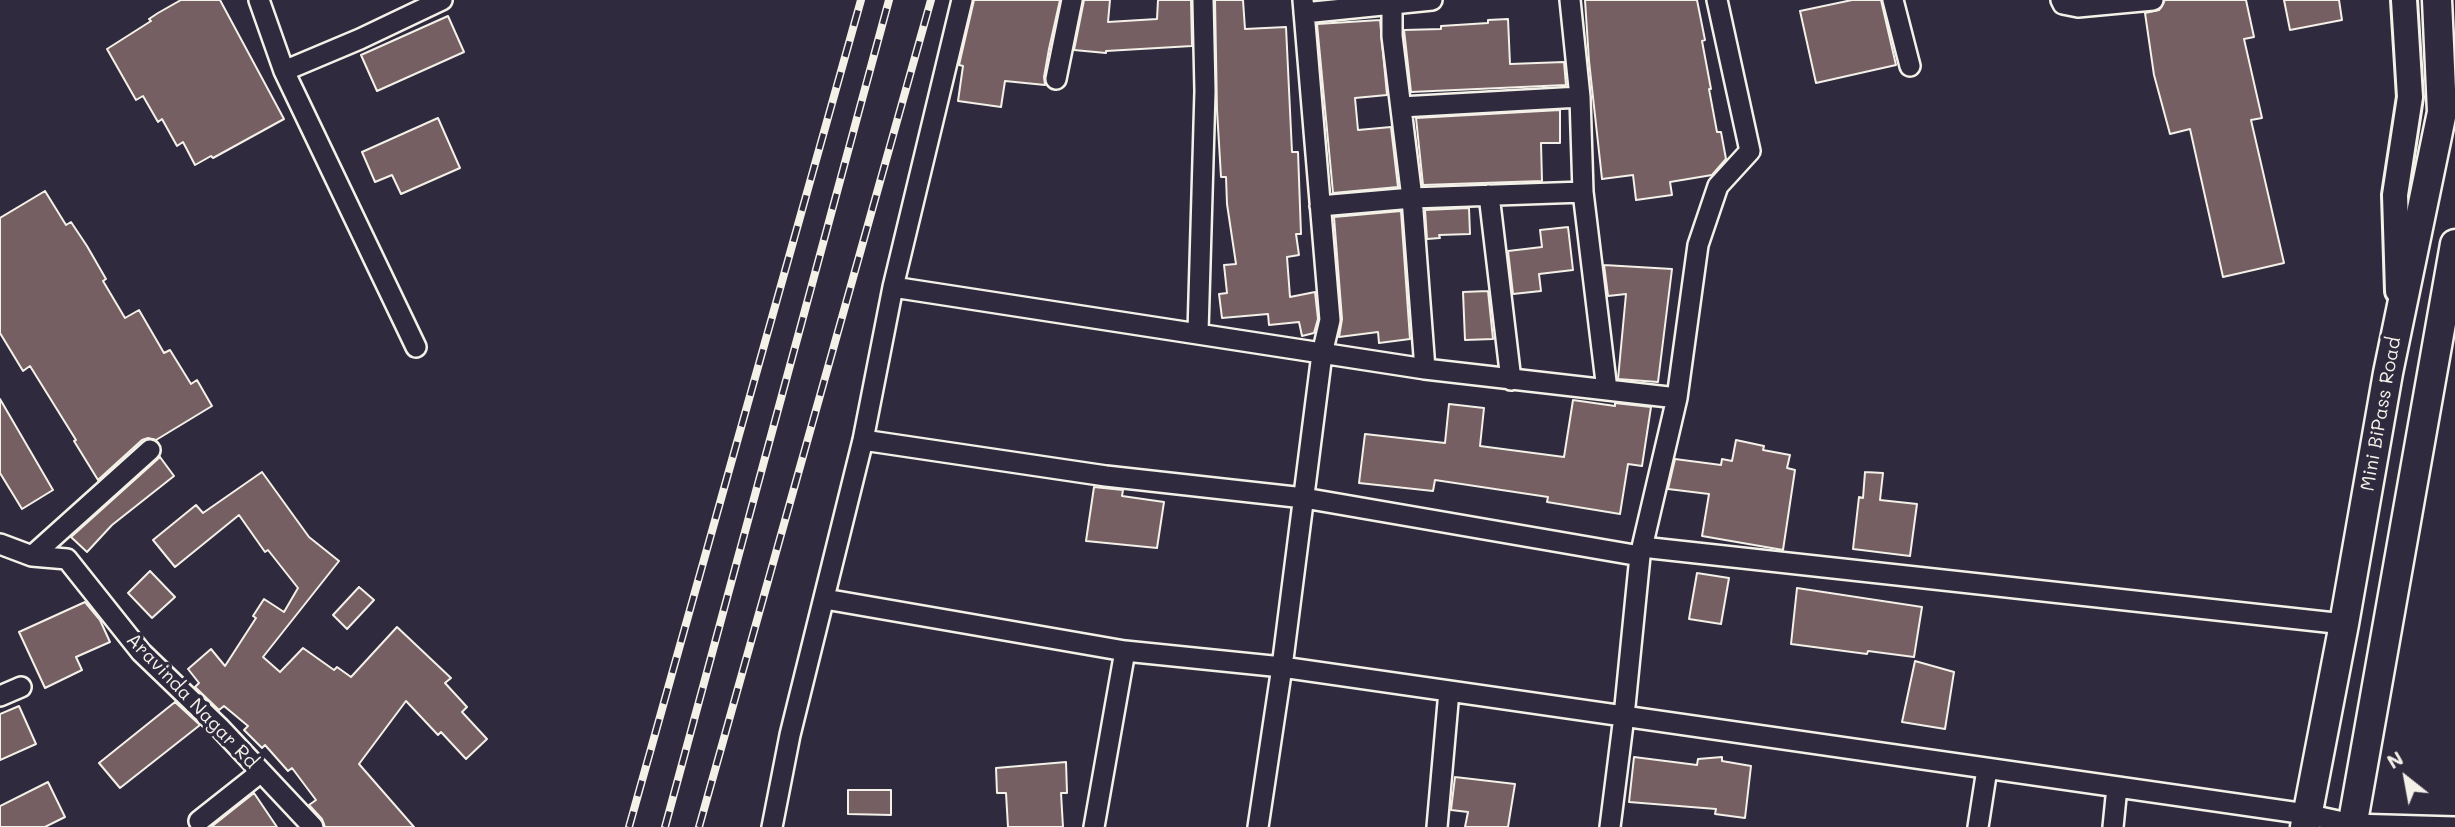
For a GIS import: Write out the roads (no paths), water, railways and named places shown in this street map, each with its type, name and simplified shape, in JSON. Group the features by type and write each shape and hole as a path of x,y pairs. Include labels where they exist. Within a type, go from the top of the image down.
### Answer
{"main road":[{"name":"Mini BiPass Road","path":"2305,820 2344,624 2399,317 2442,112 2437,0"},
{"path":"2352,825 2455,244"}],"street":[{"path":"259,0 284,71 416,347"},
{"path":"284,71 442,0"},
{"path":"772,827 790,735 863,440 893,287 962,0"},
{"path":"1056,79 1072,0"},
{"path":"1198,332 1205,91 1203,0"},
{"path":"1258,827 1282,667 1322,354 1331,320 1304,6 1432,0"},
{"path":"1570,0 1580,97 1583,192 1607,390"},
{"path":"1609,827 1624,716 1641,551 1677,398 1698,244 1718,186 1750,151 1717,0"},
{"path":"1893,0 1910,66"},
{"path":"2061,0 2063,4 2078,7 2153,0"},
{"path":"2399,317 2395,195 2410,97 2404,0"},
{"path":"1392,2 1392,36 1412,198 1425,369"},
{"path":"1401,107 1580,97"},
{"path":"1320,206 1412,198 1583,192"},
{"path":"1489,195 1511,380"},
{"path":"893,287 1425,369 1677,398"},
{"path":"2439,333 2455,302"},
{"path":"863,440 1106,476 1304,498 1641,551 2344,624"},
{"path":"32,556 149,450"},
{"name":"Aravinda Nagar Rd","path":"0,544 32,556 67,559 141,652 313,827"},
{"path":"825,599 1125,651 1282,667 2117,787 2305,820 2352,825 2455,827"},
{"path":"1094,827 1125,651"},
{"path":"0,696 21,687"},
{"path":"1437,827 1449,691"},
{"path":"1978,827 1987,769"},
{"path":"199,821 261,772"},
{"path":"2113,827 2117,787"}],"railway":[{"path":"629,827 861,0"},
{"path":"665,827 889,0"},
{"path":"699,827 931,0"}]}
